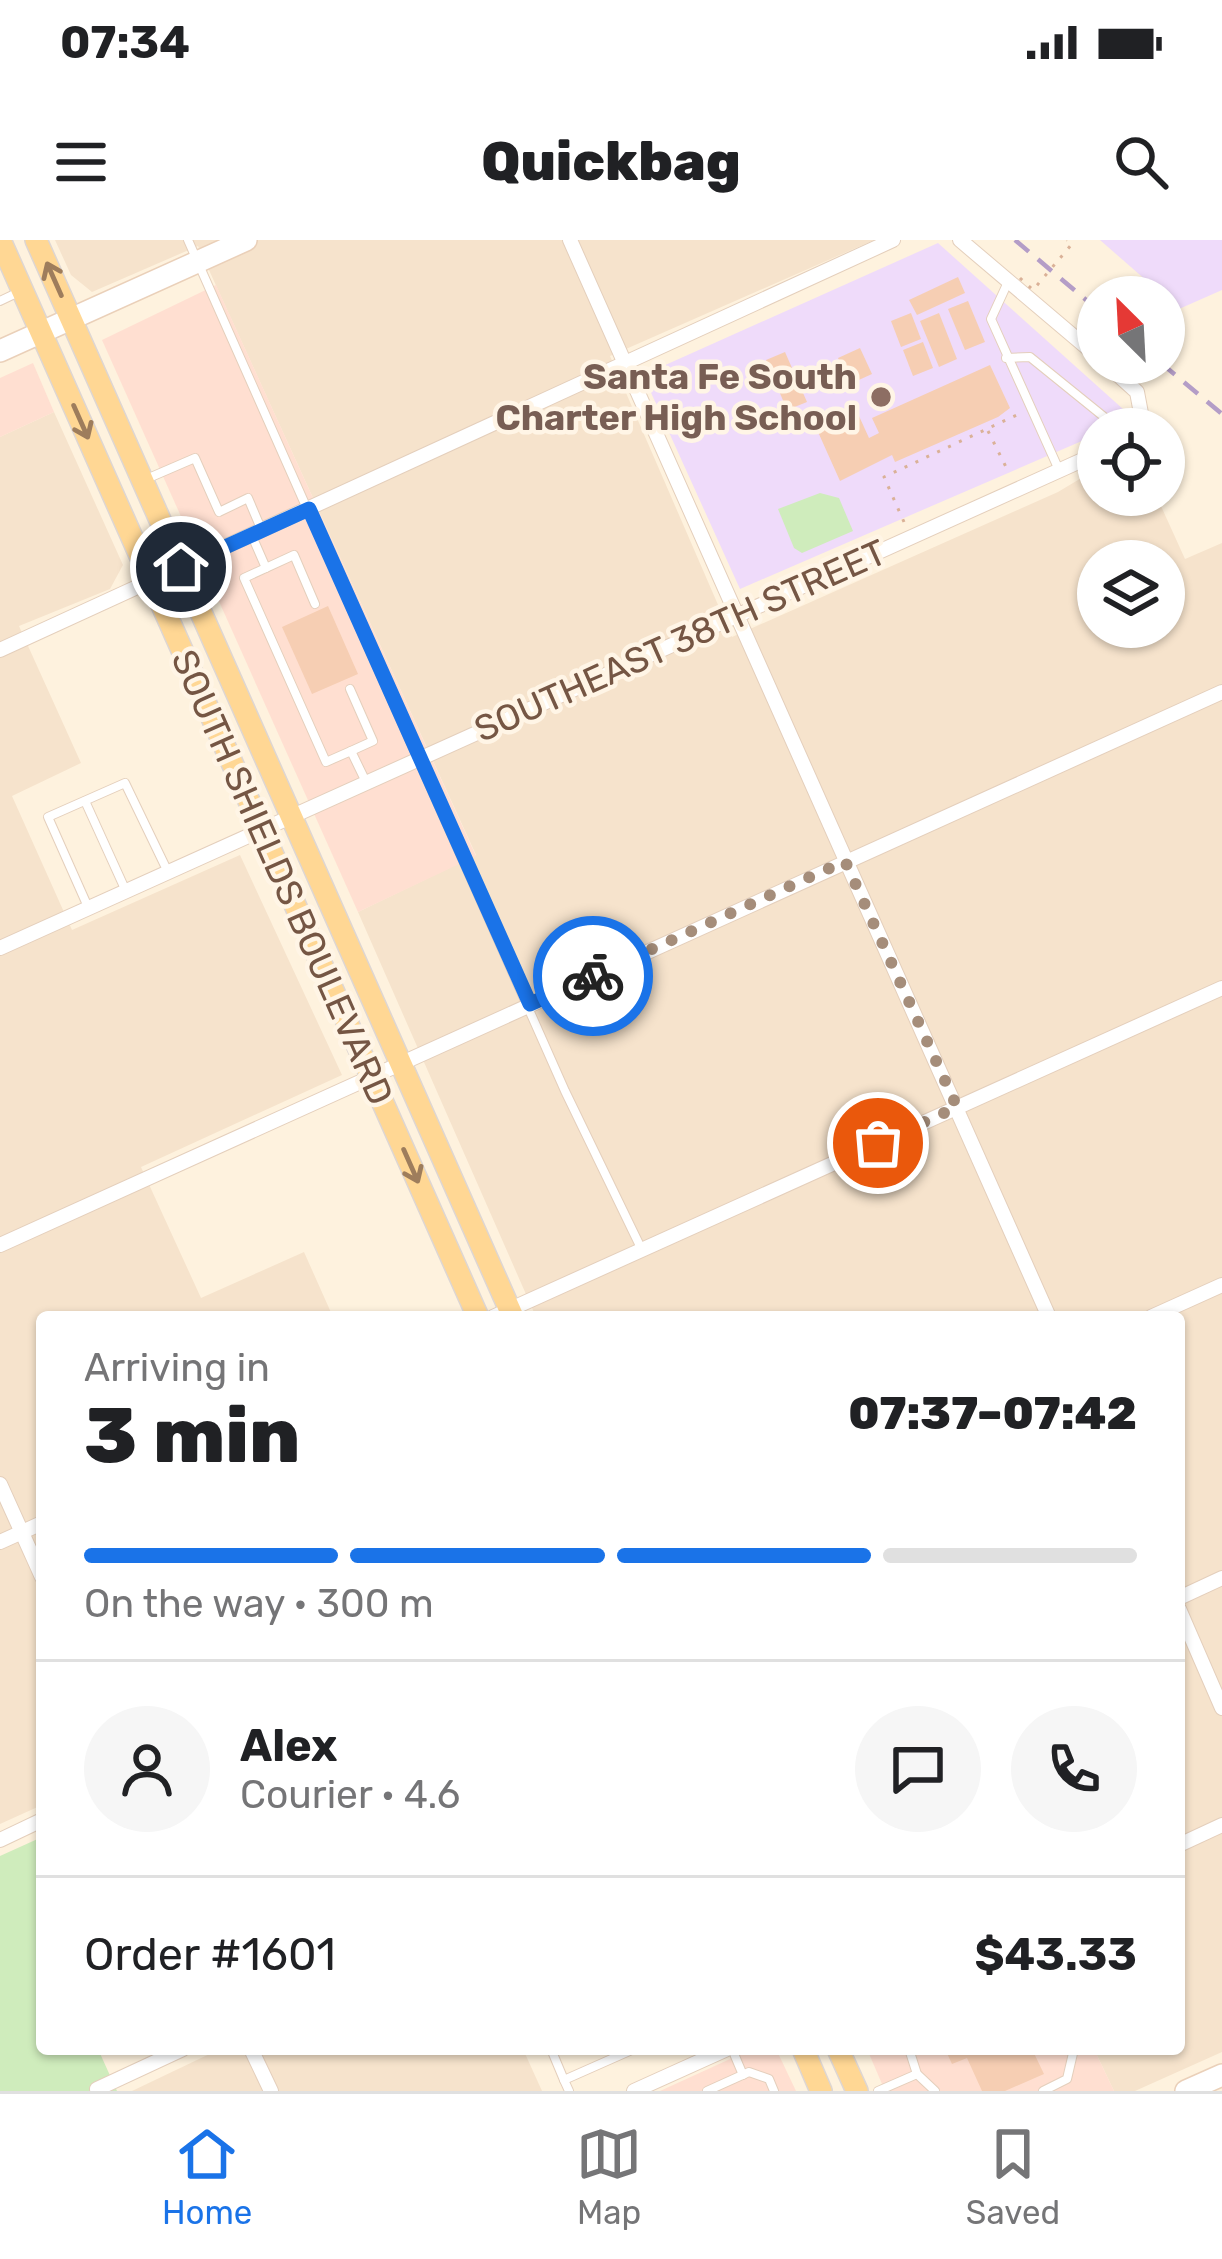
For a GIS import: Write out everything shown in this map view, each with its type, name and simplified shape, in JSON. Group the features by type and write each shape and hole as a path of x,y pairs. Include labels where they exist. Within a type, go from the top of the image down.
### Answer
{"main road":[{"name":"SOUTH SHIELDS BOULEVARD","path":"1,240 475,1311"},
{"name":"SOUTH SHIELDS BOULEVARD","path":"36,240 401,1063 504,1311"},
{"path":"806,2055 821,2091"},
{"path":"841,2055 857,2091"}],"street":[{"path":"0,351 246,240"},
{"path":"570,240 1046,1311"},
{"path":"0,650 892,240"},
{"path":"960,240 1077,338"},
{"name":"SOUTHEAST 38TH STREET","path":"0,948 1077,462"},
{"path":"0,1245 1222,692"},
{"path":"511,1311 1222,988"},
{"path":"1165,1311 1222,1286"},
{"path":"0,1484 36,1564"},
{"path":"0,1542 36,1526"},
{"path":"1185,1595 1222,1578"},
{"path":"1185,1623 1222,1708"},
{"path":"0,1840 36,1823"},
{"path":"1185,1842 1222,1825"},
{"path":"97,2089 170,2055"},
{"path":"254,2055 271,2091"},
{"path":"634,2091 716,2055"},
{"path":"1186,2091 1222,2075"}],"lane":[{"path":"188,240 565,1091 641,1250"},
{"path":"1014,281 991,319 1059,470"},
{"path":"0,301 23,290"},
{"path":"1006,358 1030,357 1093,408"},
{"path":"142,481 195,458 219,512 248,499 266,568"},
{"path":"315,604 294,556 244,578 326,762 374,741 350,689"},
{"path":"351,751 366,782"},
{"path":"89,908 48,818 85,801 125,783 168,872"},
{"path":"85,801 126,891"},
{"path":"553,2055 569,2091"},
{"path":"564,2080 620,2055"},
{"path":"733,2055 743,2075"},
{"path":"911,2055 917,2074 935,2091"},
{"path":"1042,2091 1067,2079 1073,2055"},
{"path":"707,2091 743,2075 761,2074 774,2091"},
{"path":"878,2091 917,2074"}],"path":[{"path":"1014,281 1033,290 1072,244 1067,240"},
{"path":"905,524 884,477 1022,412"},
{"path":"987,430 1006,469"}],"shaded area":[{"path":"55,240 874,240 610,356 732,637 1077,481 1077,516 1166,516 1176,540 1077,540 1077,648 1185,648 1185,559 1222,543 1222,2052 1135,2091 1114,2091 1097,2055 1185,2055 1185,1311 533,1311 358,912 476,855 198,246 92,292 71,275"},
{"path":"1100,240 1222,240 1222,290 1185,306 1185,276 1141,276"},
{"name":"Santa Fe South Charter High School","path":"938,243 1077,368 1077,384 1095,384 1122,408 1077,408 1077,443 740,589 643,375"},
{"path":"216,285 476,856 358,912 102,340"},
{"path":"33,363 54,412 0,437 0,378"},
{"path":"54,412 123,565 110,589 19,626 81,763 12,796 72,930 240,855 342,1075 141,1167 201,1298 304,1252 330,1311 36,1311 36,1808 0,1824 0,437"},
{"path":"207,2055 526,2055 542,2091 132,2091"},
{"path":"739,2055 779,2055 796,2091 660,2091"},
{"path":"870,2055 1097,2055 1114,2091 885,2091"}],"green space":[{"path":"820,493 839,498 853,531 802,553 794,548 778,509"},
{"path":"36,1840 36,2055 101,2055 117,2091 0,2091 0,1856"}],"building":[{"path":"958,277 965,293 917,315 909,300"},
{"path":"968,301 985,342 965,350 948,309"},
{"path":"911,313 921,339 901,347 891,321"},
{"path":"939,313 957,359 939,367 920,321"},
{"path":"923,342 933,368 913,376 903,350"},
{"path":"860,348 872,374 850,384 838,358"},
{"path":"785,352 807,402 787,410 766,360"},
{"name":"Santa Fe South Charter High School","path":"990,365 1010,408 895,462 892,455 840,481 814,423 854,405 869,438 879,433 872,418"},
{"path":"328,606 358,674 312,694 282,627"},
{"path":"948,2055 1035,2055 1044,2074 1005,2091 982,2091 967,2058 952,2064"}],"railway":[{"path":"1015,240 1077,292"},
{"path":"1185,383 1222,414"}],"way so far":[{"path":"593,976 845,861 957,1107 878,1143"}],"place":[{"name":"Santa Fe South Charter High School","path":"881,397"}],"route":[{"path":"181,567 309,509 530,1004 593,976"}]}
